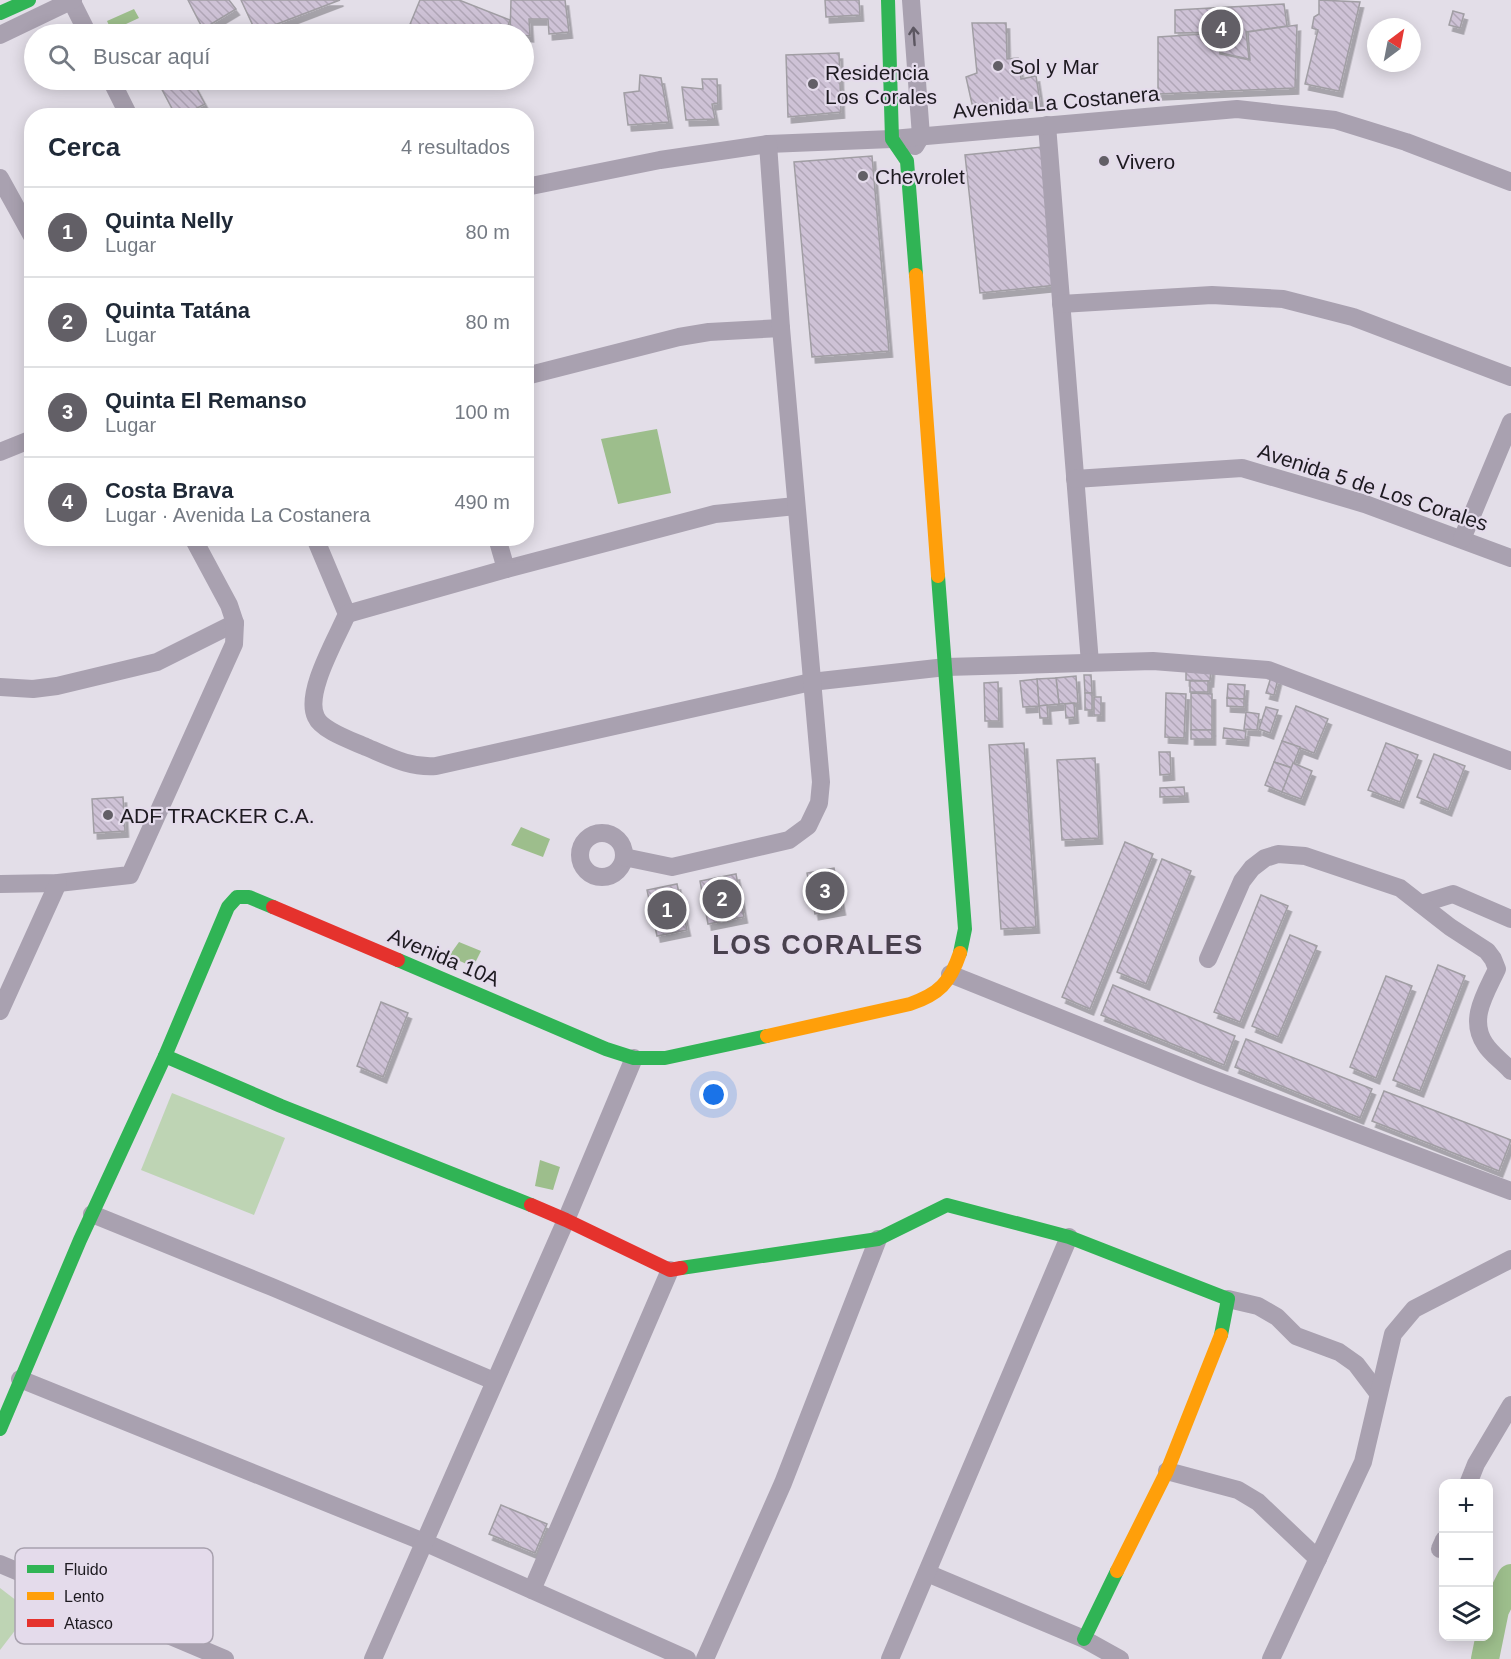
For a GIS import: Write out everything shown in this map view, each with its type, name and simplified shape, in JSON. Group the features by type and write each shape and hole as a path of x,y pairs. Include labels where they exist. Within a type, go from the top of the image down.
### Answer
{"street":[{"path":"0,13 29,0"},
{"path":"888,0 892,139 907,161 921,136 911,0"},
{"path":"0,35 73,1 83,24"},
{"path":"116,90 125,108"},
{"name":"Avenida La Costanera","path":"534,185 660,160 768,144 892,139 1237,110 1335,120 1406,142 1511,182"},
{"path":"1047,125 1090,663"},
{"path":"624,857 672,867 789,840 808,826 819,802 821,782 781,328 768,144"},
{"name":"Avenida 10A","path":"165,1056 228,907 237,897 249,897 606,1049 634,1058 665,1058 910,1004 936,994 960,956 965,929 907,161"},
{"path":"0,178 24,222"},
{"path":"1061,304 1212,295 1283,299 1353,317 1511,376"},
{"path":"534,374 680,337 709,332 781,328"},
{"path":"1462,539 1511,422"},
{"path":"0,452 24,442"},
{"name":"Avenida 5 de Los Corales","path":"1075,479 1242,468 1365,504 1511,558"},
{"path":"347,614 715,514 796,506"},
{"path":"0,884 58,884 130,875 234,644 235,623 229,605 197,546"},
{"path":"318,546 347,614 313,697 316,718 329,730 406,764 421,767 436,766 811,682 946,667 1153,661 1268,670 1511,760"},
{"path":"499,546 506,569"},
{"path":"0,687 33,689 57,686 156,662 235,623"},
{"path":"1208,959 1242,881 1252,868 1265,858 1278,854 1305,856 1400,888 1450,927 1487,951 1493,959 1497,969 1479,1006 1478,1027 1485,1044 1511,1071"},
{"path":"0,1011 58,884"},
{"path":"1421,904 1453,894 1511,918"},
{"path":"950,974 1203,1075 1511,1191"},
{"path":"0,1429 92,1214 165,1056 281,1106 566,1220 669,1270 878,1239 947,1205 1069,1237 1228,1299 1258,1306 1277,1317 1296,1336 1339,1352 1356,1364 1378,1393"},
{"path":"373,1659 566,1220 634,1058"},
{"path":"92,1214 494,1381"},
{"path":"890,1659 1069,1237"},
{"path":"705,1659 783,1483 878,1239"},
{"path":"1271,1659 1363,1462 1393,1334 1414,1309 1511,1259"},
{"path":"532,1590 669,1270"},
{"path":"1084,1639 1167,1471 1223,1331 1228,1299"},
{"path":"20,1379 424,1542 687,1659"},
{"path":"1470,1479 1476,1464 1511,1406"},
{"path":"1167,1471 1238,1490 1245,1494 1258,1502 1318,1559"},
{"path":"0,1564 15,1570"},
{"path":"927,1573 1084,1639 1120,1659"},
{"path":"189,1644 225,1659"}],"shaded area":[{"path":"134,9 139,18 126,24 108,24 107,21"},
{"path":"657,429 671,493 618,504 601,439"},
{"path":"521,827 550,839 543,857 511,845"},
{"path":"459,942 481,951 473,967 449,956"},
{"path":"172,1093 285,1138 254,1215 141,1170"},
{"path":"540,1160 560,1167 553,1190 535,1186"},
{"path":"0,1588 15,1600 15,1630 0,1650"}],"building":[{"path":"188,0 229,0 236,9 211,24 200,24"},
{"path":"241,0 340,0 277,24 252,24"},
{"path":"420,0 459,0 510,20 509,24 410,24"},
{"path":"511,0 565,0 569,32 549,34 548,19 529,19 529,24 510,24"},
{"path":"825,0 859,0 860,15 826,17"},
{"path":"1319,0 1360,2 1339,91 1305,84 1318,30 1312,28 1314,17 1319,14"},
{"path":"1284,4 1287,26 1246,32 1249,59 1221,53 1220,32 1175,33 1175,10"},
{"path":"1453,11 1464,14 1460,28 1449,25"},
{"name":"Sol y Mar","path":"972,23 1006,23 1007,59 1018,58 1021,79 1036,76 1040,102 972,104 966,77 977,73"},
{"path":"1297,25 1295,88 1158,94 1158,37 1219,33 1220,54 1250,60 1248,32"},
{"name":"Residencia Los Corales","path":"839,53 841,112 788,117 786,55"},
{"path":"640,75 661,78 669,122 628,125 624,93 639,91"},
{"path":"702,79 717,79 718,103 712,104 715,119 686,120 682,87 703,89"},
{"path":"162,90 197,90 205,104 197,108 172,108"},
{"path":"1042,147 1057,285 980,293 965,155"},
{"path":"872,156 889,351 812,357 794,162"},
{"path":"1186,668 1211,668 1210,681 1186,680"},
{"path":"1084,675 1091,675 1092,693 1085,693"},
{"path":"1076,676 1078,703 1059,704 1056,678"},
{"path":"1271,677 1278,679 1274,695 1266,693"},
{"path":"1056,678 1059,704 1039,706 1037,679"},
{"path":"1037,679 1039,706 1023,707 1020,681"},
{"path":"1190,681 1208,681 1208,692 1190,692"},
{"path":"998,682 999,721 985,721 984,683"},
{"path":"1228,684 1245,685 1244,699 1227,698"},
{"path":"1085,693 1092,693 1092,710 1085,710"},
{"path":"1166,693 1186,694 1184,738 1165,737"},
{"path":"1191,693 1212,694 1212,730 1191,730"},
{"path":"1094,697 1101,697 1101,715 1094,715"},
{"path":"1227,698 1244,699 1244,707 1227,706"},
{"path":"1074,703 1075,717 1066,718 1065,704"},
{"path":"1047,705 1048,718 1040,718 1039,706"},
{"path":"1296,706 1328,719 1314,753 1282,741"},
{"path":"1266,707 1278,710 1270,733 1259,729"},
{"path":"1246,712 1259,714 1257,730 1244,729"},
{"path":"1224,728 1246,731 1245,740 1223,738"},
{"path":"1191,730 1212,730 1212,739 1191,739"},
{"path":"1282,741 1300,747 1292,768 1274,762"},
{"path":"1024,743 1036,927 1001,929 989,745"},
{"path":"1386,743 1418,755 1400,802 1368,790"},
{"path":"1159,752 1170,752 1171,774 1160,775"},
{"path":"1434,754 1465,766 1448,810 1417,797"},
{"path":"1095,758 1099,838 1062,840 1057,760"},
{"path":"1274,762 1292,768 1282,792 1265,785"},
{"path":"1293,763 1312,771 1301,799 1282,792"},
{"path":"1184,787 1185,796 1160,797 1160,788"},
{"name":"ADF TRACKER C.A.","path":"123,797 125,831 94,833 92,799"},
{"path":"1125,842 1153,854 1090,1009 1062,997"},
{"path":"1162,859 1191,871 1146,984 1117,972"},
{"path":"834,868 842,909 815,914 807,873"},
{"path":"736,874 744,917 708,924 700,881"},
{"path":"677,884 687,930 657,936 647,890"},
{"path":"1261,895 1288,906 1240,1022 1214,1012"},
{"path":"1290,935 1317,946 1278,1037 1252,1026"},
{"path":"1438,965 1465,976 1420,1091 1393,1080"},
{"path":"1386,976 1412,986 1376,1078 1350,1067"},
{"path":"1113,985 1235,1036 1224,1065 1101,1015"},
{"path":"381,1002 408,1013 383,1077 357,1066"},
{"path":"1246,1039 1372,1089 1360,1118 1235,1067"},
{"path":"1384,1091 1511,1140 1499,1171 1372,1121"},
{"path":"501,1505 547,1524 535,1553 489,1534"}],"waterway":[{"path":"1485,1659 1495,1610 1511,1578"}],"traffic: fast":[{"path":"0,13 29,0"},
{"path":"888,0 892,139 907,161 916,275"},
{"path":"938,576 965,929 960,953"},
{"path":"0,1429 80,1240 165,1056 228,907 237,897 249,897 273,907"},
{"path":"398,960 606,1049 634,1058 665,1058 767,1036"},
{"path":"165,1056 281,1106 531,1205"},
{"path":"681,1268 878,1239 947,1205 1069,1237 1228,1299 1221,1335"},
{"path":"1084,1639 1117,1571"}],"traffic: slow":[{"path":"916,275 938,576"},
{"path":"767,1036 920,1000 942,986 952,972 960,953"},
{"path":"1117,1571 1167,1471 1221,1335"}],"traffic: jam":[{"path":"273,907 398,960"},
{"path":"531,1205 670,1270 681,1268"}],"place":[{"name":"Costa Brava","path":"1221,29"},
{"name":"Sol y Mar","path":"998,66"},
{"name":"Residencia Los Corales","path":"813,84"},
{"name":"Vivero","path":"1104,161"},
{"name":"Chevrolet","path":"863,176"},
{"name":"ADF TRACKER C.A.","path":"108,815"},
{"name":"Quinta El Remanso","path":"825,891"},
{"name":"Quinta Tatána","path":"722,899"},
{"name":"Quinta Nelly","path":"667,910"}],"district":[{"name":"LOS CORALES","path":"818,945"}]}
